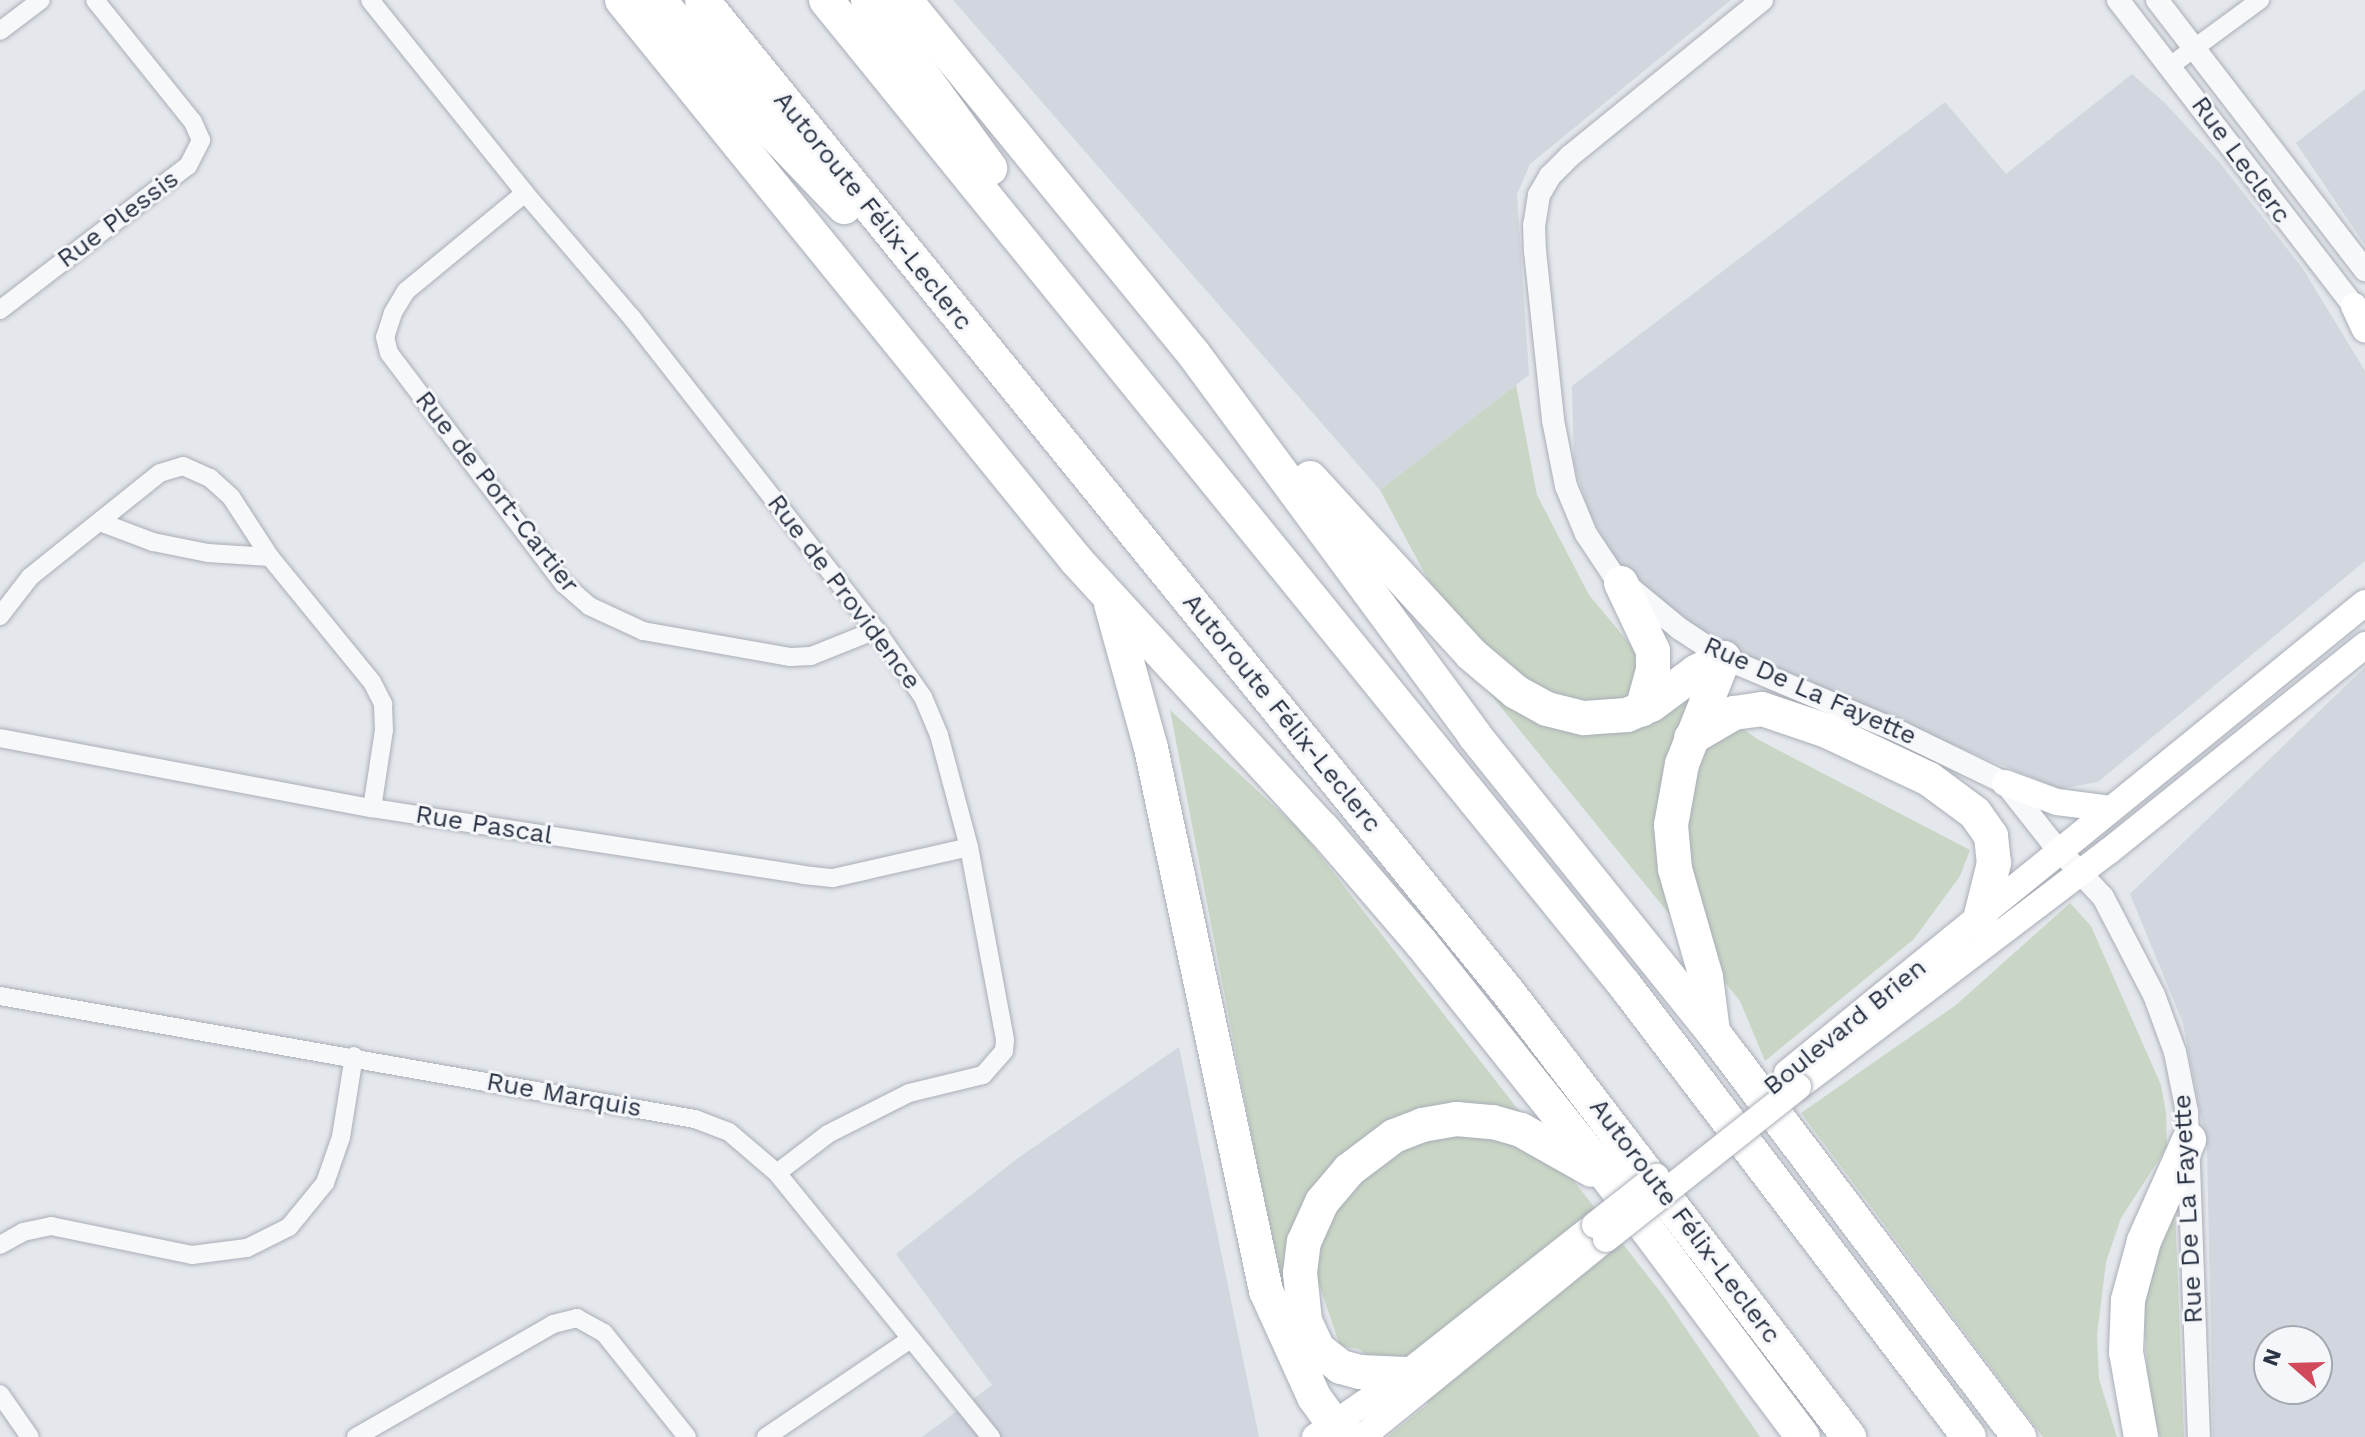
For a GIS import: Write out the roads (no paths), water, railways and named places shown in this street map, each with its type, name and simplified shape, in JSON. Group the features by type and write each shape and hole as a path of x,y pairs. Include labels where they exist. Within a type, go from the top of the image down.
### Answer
{"highway":[{"path":"622,0 1110,600 1369,881 1610,1180 1803,1437"},
{"path":"659,0 753,112 1015,387"},
{"name":"Autoroute Félix-Leclerc","path":"702,0 1508,992 1849,1437"},
{"path":"826,0 1633,995 1969,1437"},
{"path":"868,0 1217,483"},
{"path":"905,0 1193,353 1475,736 1713,1032 2019,1437"},
{"path":"1193,353 1460,642 1509,687 1532,702 1576,717 1608,718 1642,710 1696,672 1724,658"},
{"path":"1621,583 1653,651 1653,670 1642,710"},
{"path":"1110,600 1151,748 1266,1291 1314,1397 1340,1434"},
{"path":"1713,1032 1706,977 1682,900 1672,841 1673,796 1691,738 1724,658"},
{"path":"1691,738 1734,713 1762,709 1813,725 1929,779 1975,813 1991,836 1994,863 1980,919"},
{"path":"1406,1374 1360,1372 1341,1367 1318,1349 1305,1321 1300,1281 1304,1242 1322,1202 1349,1170 1381,1143 1407,1130 1438,1121 1473,1119 1535,1136 1610,1180"},
{"path":"2141,1437 2126,1352 2128,1300 2144,1241 2189,1140"}],"main road":[{"path":"2359,313 2365,330"},
{"name":"Boulevard Brien","path":"1340,1434 1793,1080 2111,809 2365,603"},
{"name":"Boulevard Brien","path":"1793,1080 2082,871 2365,645"},
{"path":"2005,783 2057,802 2111,809"},
{"name":"Boulevard Brien","path":"1340,1434 1406,1374 1601,1232"}],"street":[{"path":"0,31 41,0"},
{"name":"Rue Plessis","path":"0,310 188,166 201,140 193,122 95,0"},
{"name":"Rue de Providence","path":"370,0 525,193 632,318 876,630 923,697 951,771 969,847 1005,1040 1004,1051 983,1075 909,1093 828,1134 777,1173"},
{"name":"Rue De La Fayette","path":"1762,0 1570,156 1550,176 1537,204 1535,251 1561,466 1586,534 1621,583 1724,658 1912,737 2005,783 2061,851 2082,871 2118,921 2154,995 2178,1064 2189,1140 2199,1437"},
{"name":"Rue Leclerc","path":"2118,0 2359,313"},
{"name":"Rue Leclerc","path":"2157,0 2365,270"},
{"path":"2170,66 2260,0"},
{"name":"Rue de Port-Cartier","path":"525,193 406,291 393,313 385,337 389,353 564,584 589,606 643,631 791,657 811,656 876,630"},
{"path":"0,616 30,577 160,473 183,466 210,478 231,497 270,557 372,682 383,704 384,730 372,808"},
{"path":"100,522 153,542 208,553 270,557"},
{"name":"Rue Pascal","path":"0,738 372,808 833,878 969,847"},
{"name":"Rue Marquis","path":"0,996 354,1056 695,1119 729,1132 777,1173 991,1437"},
{"path":"0,1245 23,1232 51,1226 192,1255 247,1248 289,1227 325,1183 341,1137 354,1056"},
{"path":"356,1437 553,1324 577,1318 604,1333 687,1437"},
{"path":"766,1437 911,1339"},
{"path":"0,1394 30,1437"}]}
